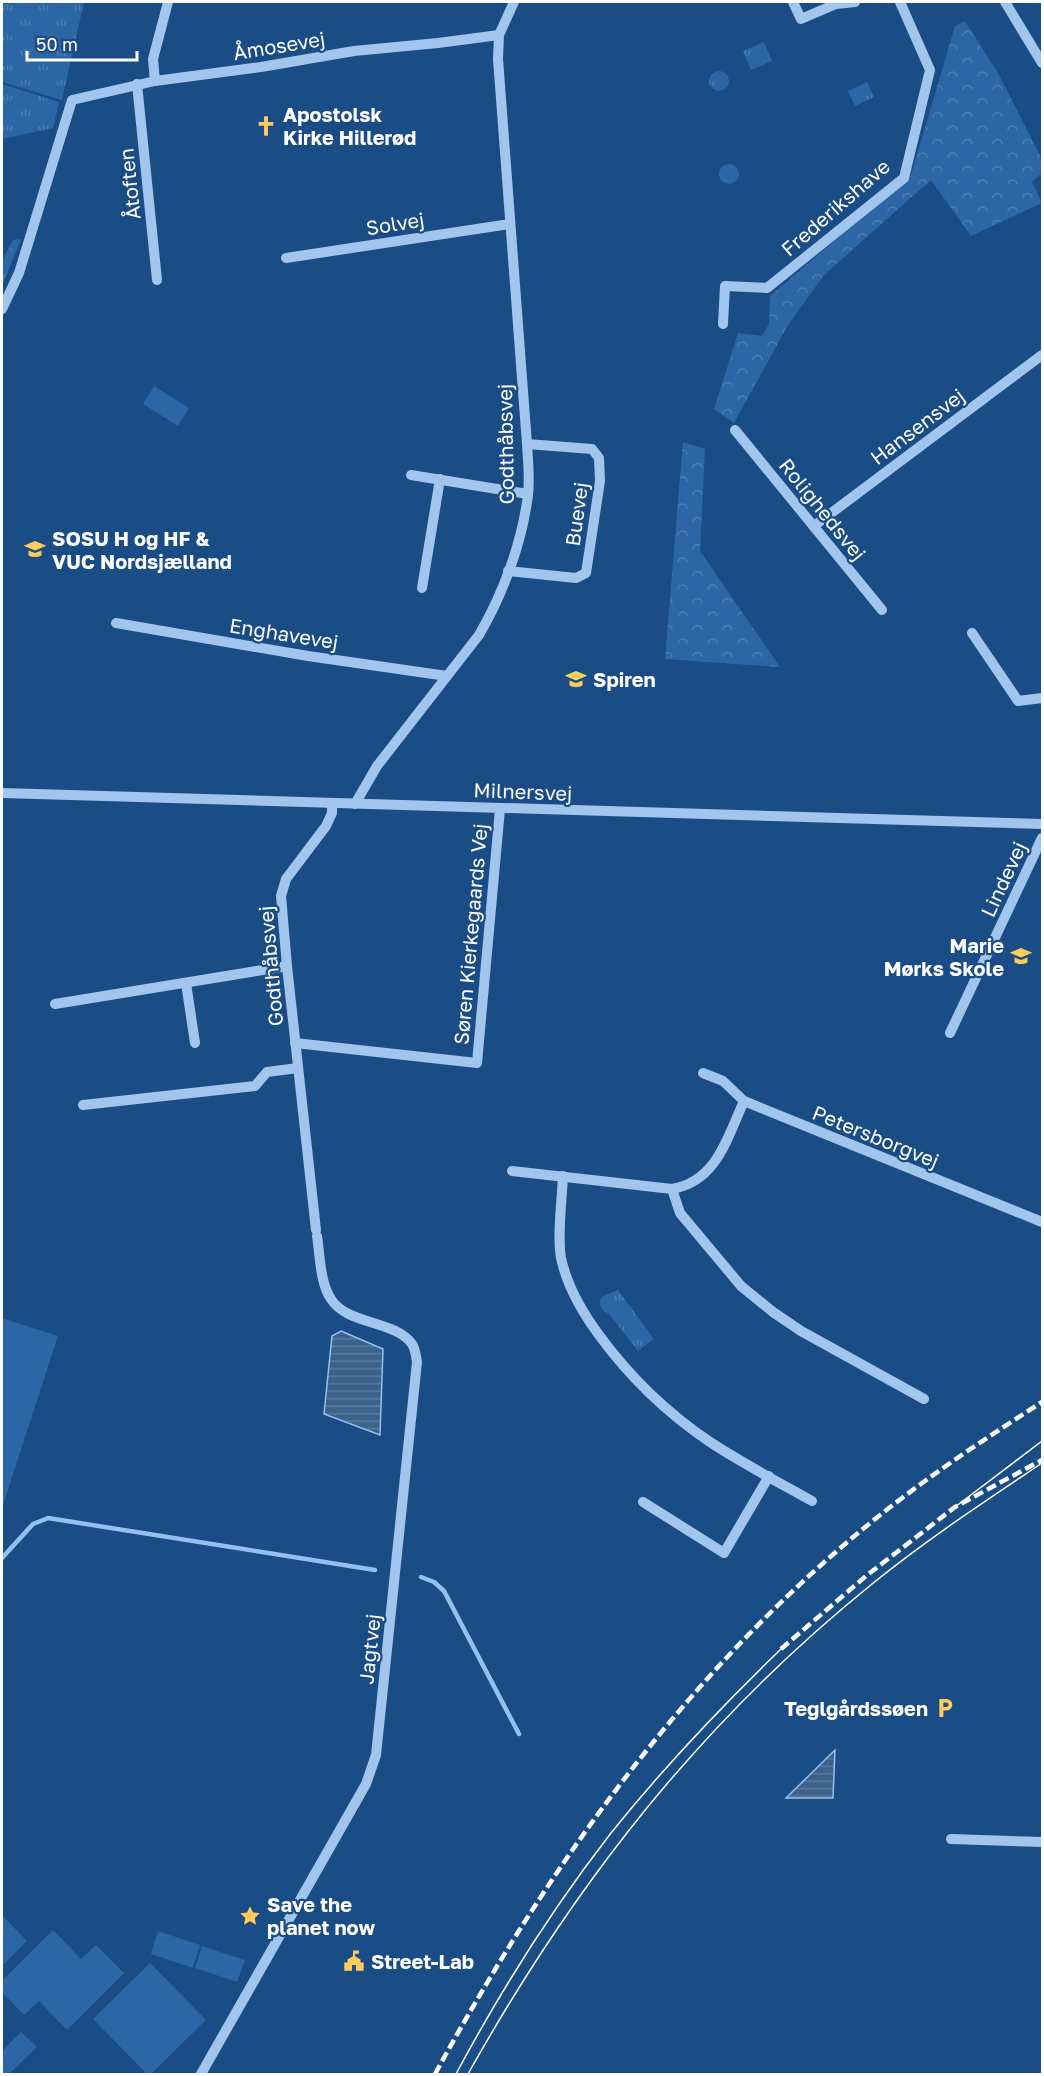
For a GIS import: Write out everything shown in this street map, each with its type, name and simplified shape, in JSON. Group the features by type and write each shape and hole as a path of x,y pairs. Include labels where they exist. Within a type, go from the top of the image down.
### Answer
{"street":[{"path":"155,81 153,59 168,2"},
{"path":"499,35 514,2"},
{"path":"793,2 801,19 836,4 855,2"},
{"name":"Frederikshave","path":"723,324 725,286 767,288 904,178 930,70 900,2"},
{"path":"1005,2 1042,63"},
{"name":"Åmosevej","path":"2,309 19,273 72,100 155,81 261,67 354,51 499,35"},
{"name":"Godthåbsvej","path":"356,804 377,766 479,635 492,613 508,572 528,494 527,444 498,59 499,35"},
{"name":"Åtoften","path":"137,84 157,280"},
{"name":"Solvej","path":"286,258 510,224"},
{"name":"Hansensvej","path":"814,526 1042,355"},
{"name":"Rolighedsvej","path":"735,430 882,610"},
{"name":"Buevej","path":"508,572 576,578 584,575 600,481 599,458 592,449 527,444"},
{"path":"411,475 528,494"},
{"path":"422,588 440,480"},
{"name":"Enghavevej","path":"116,623 447,676"},
{"path":"972,633 1018,701 1042,698"},
{"name":"Milnersvej","path":"2,793 1042,824"},
{"name":"Godthåbsvej","path":"316,1233 286,966 281,896 286,879 326,826 332,813 332,803"},
{"name":"Søren Kierkegaards Vej","path":"296,1043 477,1063 500,809"},
{"name":"Lindevej","path":"950,1033 1042,838"},
{"path":"55,1004 286,966"},
{"path":"186,983 195,1043"},
{"path":"82,1105 255,1086 267,1072 298,1068"},
{"name":"Petersborgvej","path":"703,1073 723,1081 744,1101 1042,1222"},
{"path":"512,1171 672,1189 687,1186 711,1168 716,1161 744,1101"},
{"path":"563,1176 561,1256 568,1280 584,1315 609,1350 641,1386 710,1442 812,1501"},
{"path":"672,1189 680,1213 741,1286 801,1331 924,1399"},
{"name":"Jagtvej","path":"201,2074 366,1784 376,1755 417,1362 413,1345 403,1335 347,1312 333,1303 326,1291 316,1233"},
{"path":"643,1502 724,1553 769,1476"},
{"path":"951,1839 1042,1842"}],"green space":[{"path":"2,2 84,2 62,100 2,82"},
{"path":"965,21 998,73 1042,159 1042,173 1032,182 1042,203 971,236 931,180 824,275 788,325 734,423 714,409 738,333 762,336 769,324 770,296 911,175 955,26"},
{"path":"764,42 772,61 751,70 743,51"},
{"path":"719,71 726,74 729,81 726,88 719,91 712,88 709,81 712,74"},
{"path":"867,82 874,97 855,106 848,91"},
{"path":"2,84 59,102 53,128 2,139"},
{"path":"729,164 736,167 739,174 736,181 729,184 722,181 719,174 722,167"},
{"path":"21,239 2,286 2,261 13,240"},
{"path":"154,386 189,408 178,426 143,404"},
{"path":"683,442 705,449 700,551 780,667 665,659"},
{"path":"618,1290 654,1339 638,1351 600,1305 601,1297"},
{"path":"2,1318 58,1336 2,1508"},
{"path":"2,1915 27,1941 2,1966"},
{"path":"53,1930 81,1959 96,1945 124,1973 67,2030 39,2001 24,2015 2,1992 2,1981"},
{"path":"158,1931 200,1945 193,1968 151,1954"},
{"path":"202,1946 245,1960 237,1982 195,1968"},
{"path":"150,1963 206,2020 151,2074 147,2074 93,2019"},
{"path":"21,2032 37,2047 9,2074 2,2074 2,2051"}],"shaded area":[{"path":"341,1331 383,1349 380,1435 324,1414 332,1336"},
{"path":"835,1750 833,1798 786,1798"}],"waterway":[{"path":"2,1558 33,1524 48,1518 375,1570"},
{"path":"421,1577 434,1582 444,1591 519,1734"}],"tram line":[{"path":"955,1507 1042,1441"},
{"path":"468,2074 552,1936 597,1872 697,1750 751,1692 810,1637 892,1568 1042,1463"},
{"path":"456,2074 528,1951 568,1891 611,1833 693,1738 781,1649"}],"railway":[{"path":"435,2074 479,1997 573,1849 625,1778 680,1710 739,1645 802,1583 869,1524 954,1460 1042,1402"},
{"path":"781,1649 866,1576 955,1507 1042,1460"}],"place":[{"name":"Apostolsk Kirke Hillerød","path":"266,126"},
{"name":"SOSU H og HF & VUC Nordsjælland","path":"35,549"},
{"name":"Spiren","path":"576,679"},
{"name":"Marie Mørks Skole","path":"1021,956"},
{"name":"Teglgårdssøen","path":"945,1708"},
{"name":"Save the planet now","path":"250,1916"},
{"name":"Street-Lab","path":"354,1961"}]}
